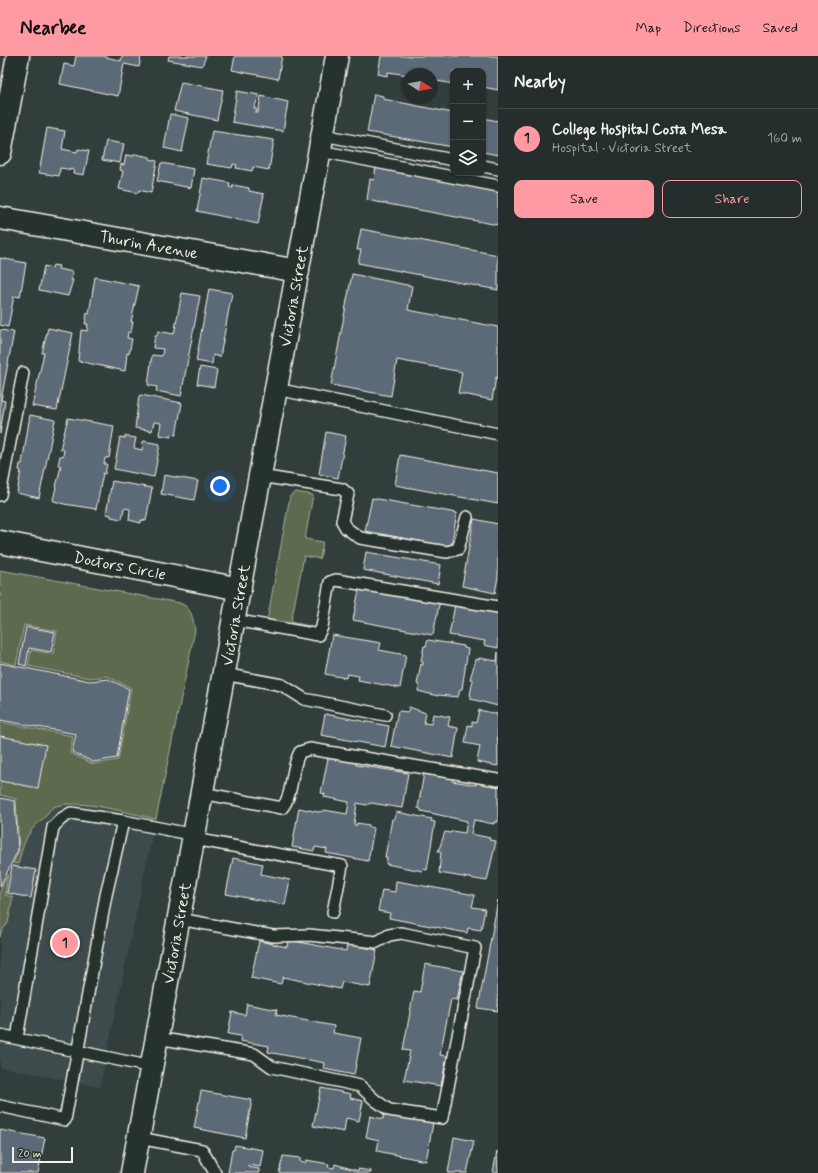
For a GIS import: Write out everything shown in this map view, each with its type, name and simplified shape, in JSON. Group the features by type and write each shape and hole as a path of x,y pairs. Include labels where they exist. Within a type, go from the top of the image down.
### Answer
{"main road":[{"path":"0,152 18,56"},
{"name":"Victoria Street","path":"132,1173 337,56"},
{"name":"Thurin Avenue","path":"0,218 298,271"},
{"name":"Doctors Circle","path":"0,542 240,589"}],"lane":[{"path":"321,143 450,160"},
{"path":"321,143 498,186"},
{"path":"486,167 498,169"},
{"path":"0,495 23,372"},
{"path":"276,389 498,434"},
{"path":"260,476 342,490 348,494 342,521 346,528 360,538 447,552 458,549 467,516"},
{"path":"234,620 318,634 322,627 330,582 336,580 498,607"},
{"path":"224,674 282,685 304,700 385,715"},
{"path":"202,793 282,808 287,802 295,760 300,752 310,750 498,780"},
{"path":"16,1038 53,826 60,819 71,813 123,821 194,837 342,866 334,912"},
{"path":"0,1106 65,1120 106,896 123,821"},
{"path":"157,1038 254,1054 272,1066 360,1086 375,1100 389,1110 442,1118 475,948 401,933 389,935 377,942 309,934 273,936 179,919"},
{"path":"0,1035 78,1053 152,1067"},
{"path":"138,1138 202,1150 215,1173"}],"shaded area":[{"path":"0,570 180,603 189,609 194,622 195,630 100,1087 0,1067"}],"green space":[{"path":"296,492 313,495 305,539 323,542 320,559 304,556 291,622 310,626 310,629 267,621 290,496"},
{"path":"0,570 180,603 187,608 193,618 195,630 156,819 104,807 63,804 51,809 29,833 24,843 18,864 13,863 19,850 16,799 0,795 0,722 73,736 70,753 93,764 118,760 131,688 107,676 90,678 28,666 31,650 53,654 57,631 24,625 16,665 0,661 0,597 2,587 0,586"},
{"path":"8,874 5,895 13,897 8,923 1,932 0,937 0,891"}],"building":[{"path":"76,56 103,56 121,61 122,56 141,56 139,67 124,64 118,96 60,84 64,64 74,66"},
{"path":"169,56 206,56 202,66 168,60"},
{"path":"235,56 282,56 278,79 232,70"},
{"path":"381,56 498,56 498,90 486,88 486,68 450,68 450,83 438,81 438,68 402,68 402,74 388,72 387,76 378,74"},
{"path":"181,82 223,90 217,120 174,111"},
{"path":"237,91 259,95 254,109 257,109 256,113 258,113 261,96 288,102 283,131 232,122"},
{"path":"374,94 383,96 383,99 402,104 450,112 450,146 367,132"},
{"path":"170,114 189,118 182,152 164,148"},
{"path":"486,119 498,121 498,155 486,153"},
{"path":"47,128 65,131 62,149 77,152 78,149 89,151 84,175 73,173 74,170 60,168 59,176 39,173"},
{"path":"212,131 274,140 269,170 253,167 252,171 236,168 237,165 233,164 232,168 206,164"},
{"path":"106,141 124,144 120,163 102,160"},
{"path":"135,154 150,157 150,159 157,161 151,193 139,190 138,193 119,189 123,171 120,170 121,164 124,165 126,155 134,156"},
{"path":"161,163 194,169 191,188 157,181"},
{"path":"376,166 498,189 498,225 367,200 370,179 374,180"},
{"path":"203,178 230,183 229,187 233,188 233,185 249,188 249,191 264,194 258,224 197,211"},
{"path":"361,229 498,255 498,290 358,263 361,250 357,250"},
{"path":"0,258 26,263 20,297 14,296 8,327 0,325"},
{"path":"53,265 59,266 58,269 73,272 71,280 73,280 68,296 39,290 44,266 52,268"},
{"path":"352,274 412,286 408,310 498,327 498,378 496,377 492,400 458,393 462,372 397,360 391,396 331,385"},
{"path":"95,277 139,286 131,322 133,322 131,332 128,332 127,338 132,339 129,354 127,353 125,371 78,361 81,330 87,331 88,324 85,324 87,313 89,314"},
{"path":"209,289 232,293 220,357 213,355 212,364 196,361"},
{"path":"182,293 200,296 181,396 156,391 157,387 148,385 152,355 162,356 163,349 153,348 155,336 157,336 158,331 174,334"},
{"path":"48,328 73,333 57,410 32,406"},
{"path":"0,330 14,332 1,400 5,401 0,434"},
{"path":"200,367 217,370 214,387 197,384"},
{"path":"141,395 182,403 176,435 171,434 171,437 159,435 161,423 154,422 152,431 135,428 139,396"},
{"path":"30,415 55,420 39,498 17,493 21,471 19,470 20,464 22,464"},
{"path":"68,418 114,426 109,458 105,458 104,464 107,464 105,474 103,473 96,509 64,504 53,500 61,466 58,465 60,456 63,456 64,450 60,449"},
{"path":"326,432 346,436 338,478 319,474"},
{"path":"125,436 136,438 134,448 142,450 143,441 160,444 154,477 114,469 120,437 125,438"},
{"path":"400,455 498,473 498,504 395,485"},
{"path":"164,475 198,481 194,500 161,494"},
{"path":"112,481 152,488 146,521 141,520 141,523 129,520 130,509 124,508 122,519 111,517 111,515 106,514"},
{"path":"372,498 457,513 451,547 365,531"},
{"path":"474,519 498,524 498,577 495,593 462,586"},
{"path":"366,552 441,565 438,584 363,570"},
{"path":"360,585 440,600 433,635 353,620"},
{"path":"456,600 498,610 498,648 484,645 485,641 449,635"},
{"path":"26,627 55,632 51,652 29,648 26,666 19,664"},
{"path":"332,635 381,643 379,650 406,655 400,688 358,680 359,676 347,674 346,678 325,674"},
{"path":"428,640 464,646 464,648 468,649 462,689 460,689 458,697 438,696 418,691 419,685 417,684 421,664 423,665 423,662 421,661 424,646 426,646"},
{"path":"498,652 498,706 471,699 470,695 473,680 470,679 476,659 479,660 479,658 497,661"},
{"path":"0,663 90,681 108,679 129,689 117,758 93,762 72,752 76,734 0,720"},
{"path":"409,707 426,713 424,723 431,724 433,714 450,717 448,726 458,728 453,758 391,746 398,711 408,712"},
{"path":"479,710 497,714 498,766 477,762 480,746 465,743 468,725 472,726 472,722 476,723"},
{"path":"325,714 389,726 385,747 321,735"},
{"path":"0,736 46,745 38,788 0,781"},
{"path":"328,758 356,763 356,765 408,773 402,808 371,803 366,805 357,803 354,825 357,825 357,823 369,825 369,827 374,828 368,861 326,853 327,849 315,847 314,851 292,847 299,808 318,812 324,810 347,814 349,802 324,797 325,794 321,793"},
{"path":"424,773 453,778 452,781 476,785 476,782 498,786 498,822 494,822 494,824 474,820 471,834 490,838 489,840 496,841 487,881 439,873 441,852 438,852 445,832 451,833 452,831 465,833 467,821 421,811 421,809 418,808"},
{"path":"0,798 15,801 18,850 0,887"},
{"path":"396,812 432,819 431,821 435,822 427,870 423,869 422,871 386,864 387,857 385,857 392,819 394,819"},
{"path":"233,858 263,864 261,874 290,880 285,905 226,894"},
{"path":"12,866 36,870 31,898 7,893"},
{"path":"396,881 475,895 472,907 485,909 481,930 468,928 467,933 389,918 390,913 378,911 382,890 395,892"},
{"path":"498,900 498,1011 478,1008"},
{"path":"288,940 346,951 347,944 377,950 370,987 342,982 340,989 283,977 281,984 251,978 259,941 287,947"},
{"path":"425,964 463,971 457,1000 451,999 440,1055 447,1056 441,1086 404,1080 410,1051 403,1050 414,991 420,992"},
{"path":"247,1004 277,1010 276,1015 334,1026 333,1033 361,1038 354,1075 324,1069 325,1063 268,1052 269,1046 240,1041 241,1036 228,1034 232,1012 245,1015"},
{"path":"321,1088 351,1094 350,1098 363,1101 359,1121 346,1118 344,1132 313,1126"},
{"path":"201,1091 252,1100 245,1138 194,1128"},
{"path":"384,1114 433,1123 426,1161 377,1151 379,1140 366,1137 370,1116 383,1119"},
{"path":"0,1130 45,1138 38,1173 0,1173"},
{"path":"454,1137 474,1141 467,1173 448,1173"},
{"path":"235,1145 263,1150 260,1167 248,1165 248,1167 259,1169 259,1173 228,1173 232,1150 234,1150"},
{"path":"497,1151 498,1173 493,1173"},
{"path":"283,1156 300,1158 300,1162 305,1163 306,1160 329,1164 328,1167 334,1168 335,1164 358,1171 358,1169 371,1171 371,1173 279,1173"}],"place":[{"name":"College Hospital Costa Mesa","path":"65,943"}]}
